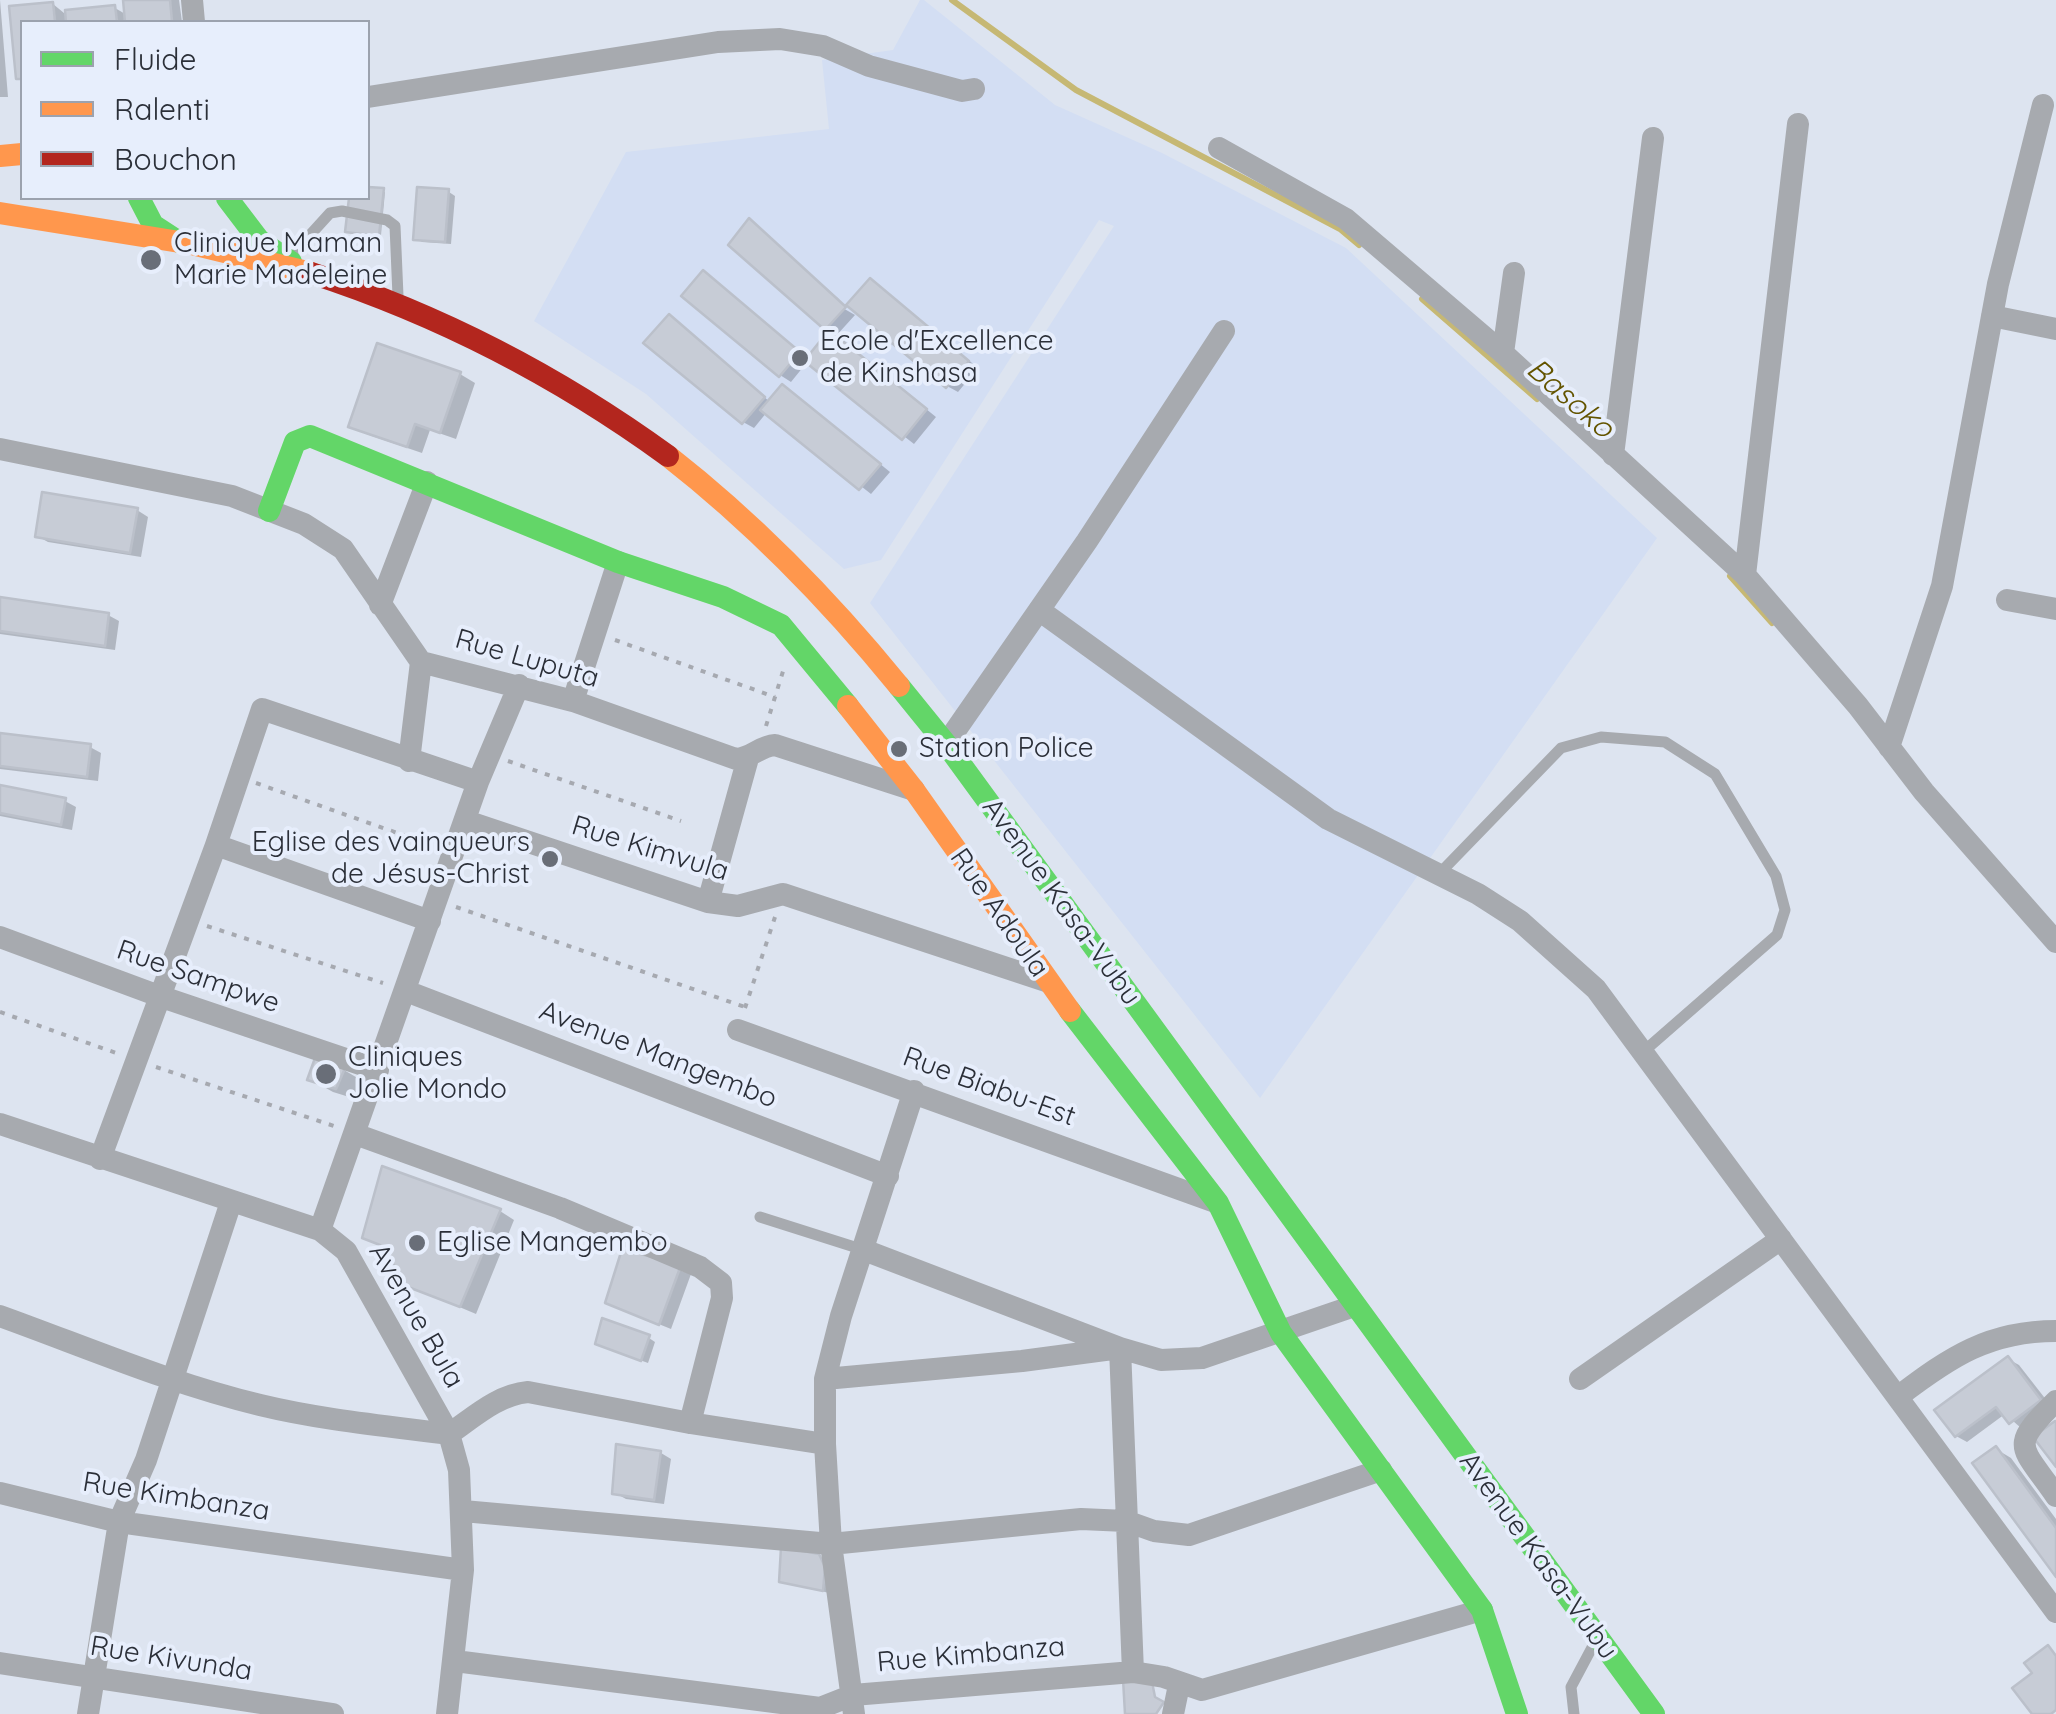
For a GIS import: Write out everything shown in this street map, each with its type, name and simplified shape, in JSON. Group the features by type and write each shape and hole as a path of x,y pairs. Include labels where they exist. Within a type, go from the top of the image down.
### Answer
{"main road":[{"path":"140,200 146,218 157,231 187,245"},
{"name":"Avenue Kasa-Vubu","path":"229,200 259,240 296,265"},
{"name":"Avenue Kasa-Vubu","path":"0,213 296,265 398,306 503,353 580,397 663,453 738,511 828,602 946,744 1654,1714"},
{"name":"Rue Adoula","path":"268,512 295,442 310,436 618,562 723,597 781,624 914,790 1046,981 1218,1203 1280,1333 1482,1610 1518,1714"}],"street":[{"path":"370,98 718,42 780,39 823,46 869,66 962,91 974,90"},
{"path":"1889,747 1942,586 1992,316 2043,104"},
{"path":"1745,575 1798,124"},
{"path":"1613,455 1653,138"},
{"path":"1218,148 1346,219 1503,353 1745,575 1924,792 2056,942"},
{"path":"1503,353 1514,273"},
{"path":"1992,316 2056,330"},
{"path":"946,744 1224,331"},
{"name":"Rue Luputa","path":"0,449 232,496 316,530 342,549 422,662 573,701 736,758 753,756 763,746 775,746 914,790"},
{"path":"380,604 427,482"},
{"path":"573,701 618,562"},
{"path":"2008,600 2056,608"},
{"path":"1039,610 1328,819 1478,894 1520,921 1596,989 2056,1612"},
{"path":"409,761 422,662"},
{"path":"320,1230 478,782 519,685"},
{"path":"100,1158 262,709 478,782"},
{"path":"708,902 753,756"},
{"name":"Rue Kimvula","path":"466,821 708,902 738,906 783,894"},
{"path":"216,844 434,911"},
{"path":"783,894 1046,981"},
{"name":"Rue Sampwe","path":"0,937 378,1070"},
{"name":"Avenue Mangembo","path":"406,991 888,1176"},
{"name":"Rue Biabu-Est","path":"738,1030 1218,1203"},
{"path":"853,1705 831,1544 824,1444 825,1379 841,1316 914,1091"},
{"name":"Avenue Bula","path":"0,1124 320,1230 346,1251 449,1434 459,1470 463,1570 447,1714"},
{"path":"356,1134 560,1208 700,1266 721,1283 722,1298 690,1423"},
{"path":"88,1714 119,1522 146,1460 231,1202"},
{"path":"1580,1380 1781,1238"},
{"path":"864,1250 1161,1360 1202,1358 1354,1306"},
{"path":"0,1316 261,1406 449,1434 497,1400 512,1393 528,1392 824,1444"},
{"path":"1899,1396 1946,1361 1992,1339 2056,1331"},
{"path":"825,1379 1120,1348"},
{"path":"1120,1348 1134,1672"},
{"path":"2056,1402 2023,1439 2026,1452 2056,1496"},
{"path":"463,1510 831,1544 1080,1520 1126,1521 1154,1532 1189,1535 1381,1470"},
{"name":"Rue Kimbanza","path":"0,1494 119,1522 463,1570"},
{"name":"Rue Kimbanza","path":"455,1660 820,1708 1134,1672 1202,1690 1482,1610"},
{"name":"Rue Kivunda","path":"0,1662 333,1714"},
{"path":"1173,1714 1178,1685"}],"lane":[{"path":"296,265 330,213 342,211 387,220 395,226 398,306"},
{"path":"1438,875 1561,748 1601,737 1666,742 1715,774 1776,876 1785,910 1777,935 1643,1052"},
{"path":"760,1217 864,1250"},
{"path":"1574,1714 1571,1686 1598,1637"}],"path":[{"path":"596,634 774,696"},
{"path":"753,756 788,654 800,644"},
{"path":"490,755 681,821"},
{"path":"238,777 454,853"},
{"path":"738,1030 783,894"},
{"path":"434,911 745,1007"},
{"path":"188,920 406,991"},
{"path":"0,1012 356,1134"}],"shaded area":[{"path":"920,0 1055,105 1162,153 1346,248 1657,538 1260,1098 870,603 1114,226 1099,220 881,560 844,569 646,394 534,321 626,152 829,129 822,60 893,50"}],"building":[{"path":"123,0 170,0 172,20 125,20"},
{"path":"53,2 55,20 20,20 20,79 16,79 9,6"},
{"path":"115,5 117,20 66,20 65,10"},
{"path":"370,187 384,188 379,236 345,232 349,200 370,200"},
{"path":"417,187 449,189 445,242 413,240"},
{"path":"749,218 846,307 825,330 728,245"},
{"path":"703,270 800,352 779,377 681,296"},
{"path":"870,278 969,361 946,388 846,305"},
{"path":"669,314 765,397 742,424 643,343"},
{"path":"829,330 927,409 902,440 804,361"},
{"path":"377,343 461,372 440,433 415,424 407,447 348,427"},
{"path":"782,384 881,464 859,490 760,410"},
{"path":"42,492 138,508 130,553 35,537"},
{"path":"0,597 109,613 105,646 0,631"},
{"path":"0,733 91,744 87,777 0,766"},
{"path":"0,785 66,798 61,825 0,813"},
{"name":"Cliniques Jolie Mondo","path":"315,1058 345,1068 336,1089 307,1080"},
{"path":"382,1166 501,1209 460,1307 390,1280 394,1265 376,1260 380,1245 362,1238"},
{"path":"622,1249 681,1265 659,1325 605,1303"},
{"path":"602,1318 650,1335 641,1361 595,1344"},
{"path":"2008,1356 2041,1400 2009,1424 1996,1407 1955,1437 1934,1410"},
{"path":"2056,1421 2056,1467 2033,1437"},
{"path":"616,1444 661,1451 654,1500 612,1494"},
{"path":"1996,1446 2056,1528 2056,1577 1972,1463"},
{"path":"781,1547 819,1554 825,1567 823,1591 779,1582"},
{"path":"2048,1645 2056,1656 2056,1710 2051,1714 2032,1714 2012,1688 2032,1673 2024,1663"},
{"path":"1151,1677 1155,1697 1164,1702 1156,1714 1125,1714 1123,1679"}],"waterway":[{"name":"Basoko","path":"952,0 1076,90 1340,229 1359,245"},
{"name":"Basoko","path":"1422,299 1537,399"},
{"name":"Basoko","path":"1730,576 1772,623"}],"traffic: fast":[{"path":"140,200 153,225 179,242"},
{"path":"229,200 259,240 291,262"},
{"path":"269,511 295,442 310,436 618,562 723,597 781,625 848,706"},
{"path":"899,686 946,744 1654,1714"},
{"path":"1070,1011 1218,1203 1281,1333 1482,1610 1517,1714"}],"traffic: slow":[{"path":"0,156 20,154"},
{"path":"0,213 192,244 311,273"},
{"path":"668,456 790,564 899,686"},
{"path":"848,706 914,790 1070,1011"}],"traffic: jam":[{"path":"311,273 406,308 497,350 584,400 668,456"}],"place":[{"name":"Clinique Maman Marie Madeleine","path":"151,260"},
{"name":"Ecole d'Excellence de Kinshasa","path":"800,358"},
{"name":"Station Police","path":"899,749"},
{"name":"Eglise des vainqueurs de Jésus-Christ","path":"550,859"},
{"name":"Cliniques Jolie Mondo","path":"326,1074"},
{"name":"Eglise Mangembo","path":"417,1243"}]}
